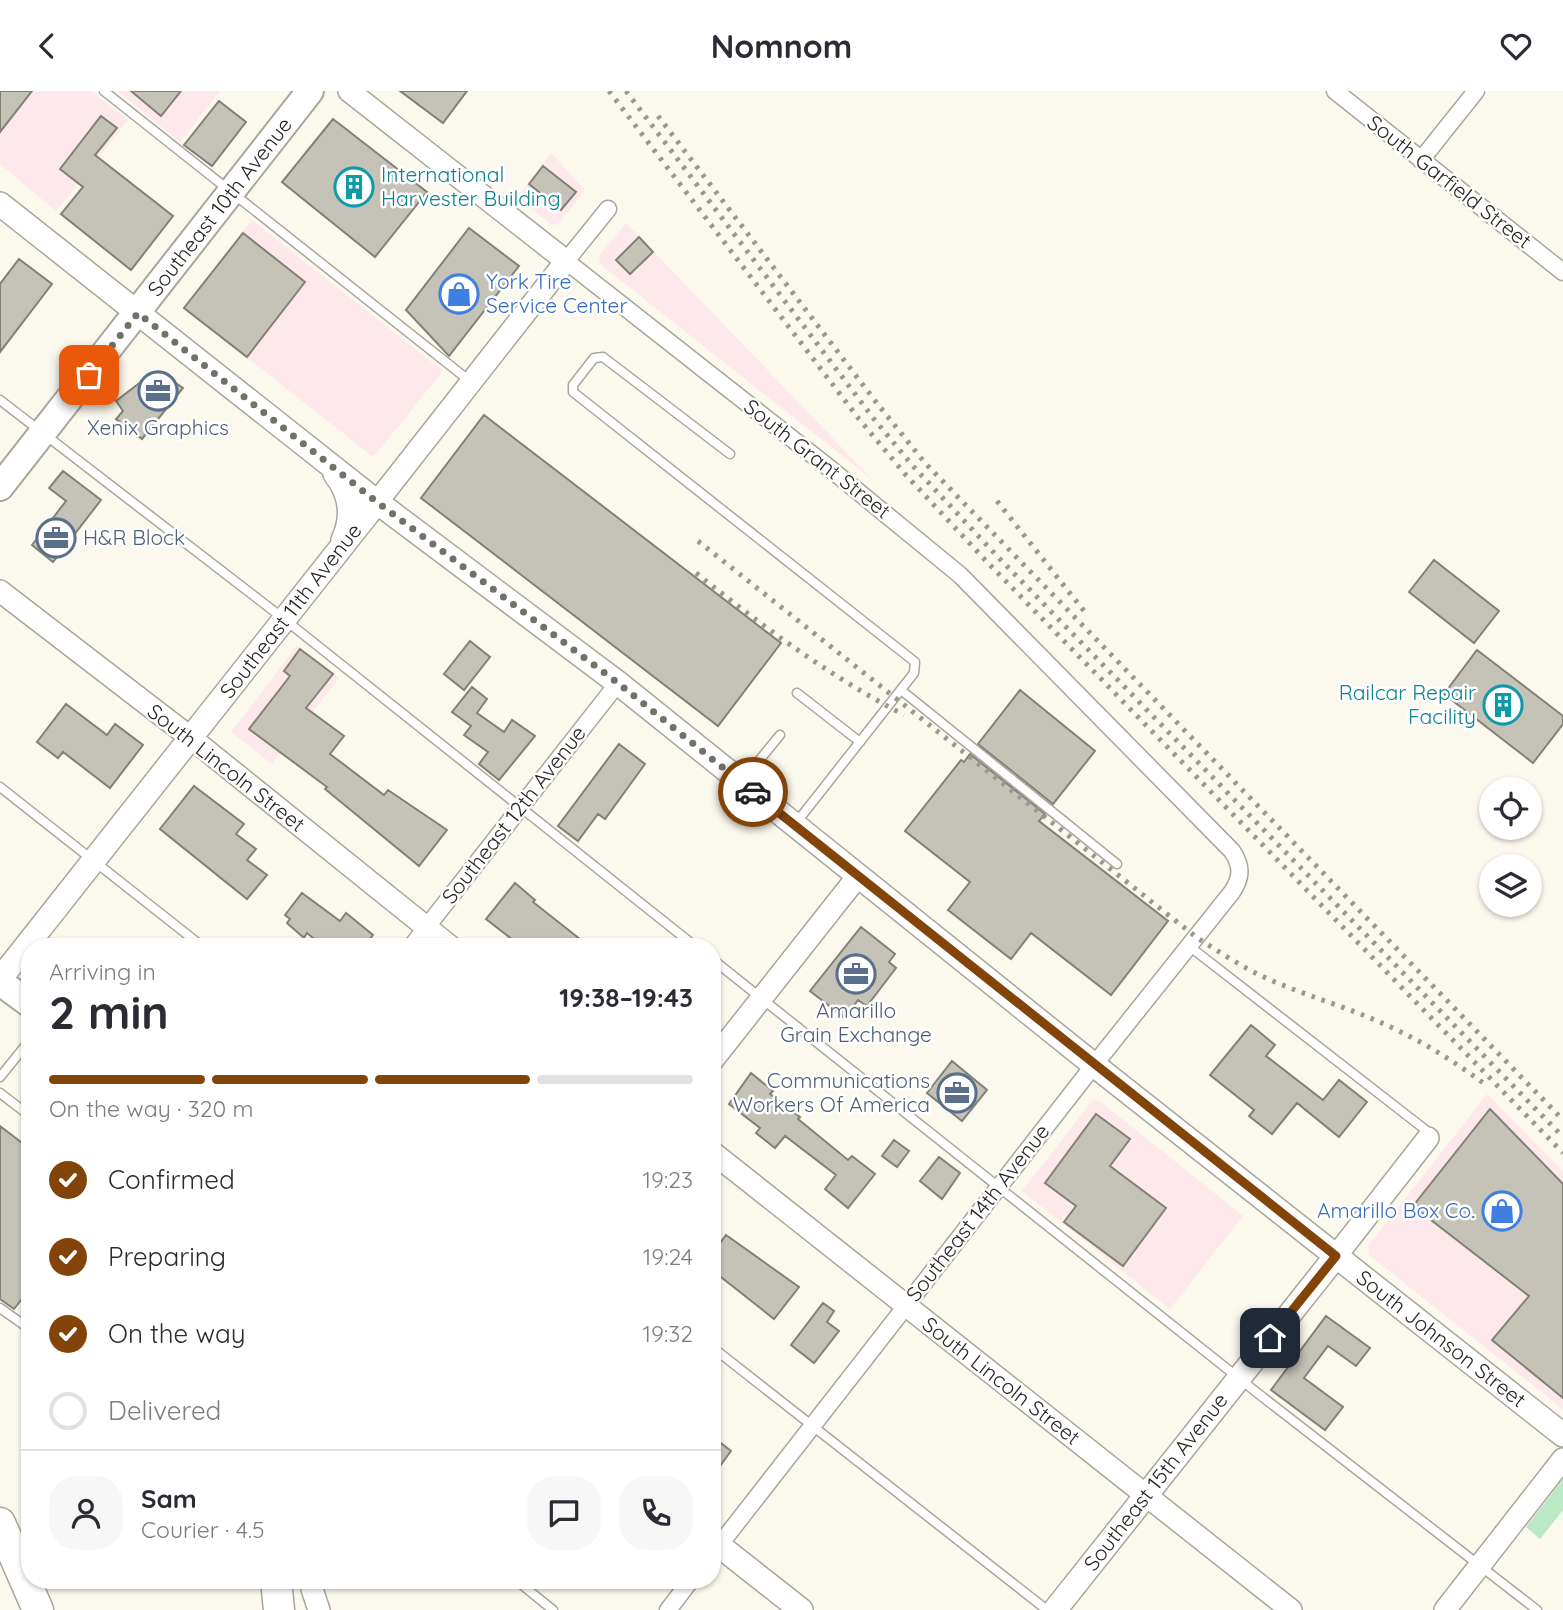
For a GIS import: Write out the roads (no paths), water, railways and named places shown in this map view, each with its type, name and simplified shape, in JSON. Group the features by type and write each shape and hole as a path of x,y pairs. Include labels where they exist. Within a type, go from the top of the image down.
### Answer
{"highway":[{"path":"5,1533 21,1570"},
{"path":"29,1589 38,1610"},
{"path":"261,1589 262,1610"},
{"path":"277,1589 279,1610"}],"main road":[{"name":"Southeast 10th Avenue","path":"0,487 310,91"},
{"name":"South Johnson Street","path":"0,204 377,502 618,683 1094,1065 1563,1435"},
{"path":"322,458 345,489 349,501 346,532 327,565"},
{"name":"Southeast 11th Avenue","path":"33,938 377,502"},
{"name":"Southeast 11th Avenue","path":"0,980 21,953"},
{"path":"0,980 21,997"},
{"name":"Southeast 15th Avenue","path":"1055,1610 1336,1256"},
{"path":"721,1550 801,1610"}],"street":[{"name":"South Grant Street","path":"349,91 828,467 961,575 1232,851 1239,861 1240,872"},
{"name":"South Garfield Street","path":"1335,91 1563,272"},
{"path":"1421,160 1476,91"},
{"name":"Southeast 11th Avenue","path":"377,502 608,209"},
{"name":"South Lincoln Street","path":"0,591 191,739 440,938"},
{"name":"Southeast 12th Avenue","path":"418,938 618,683"},
{"name":"Southeast 14th Avenue","path":"721,1539 813,1426 1189,946 1238,882 1240,872"},
{"path":"721,1050 858,876"},
{"path":"1336,1256 1428,1138"},
{"name":"South Lincoln Street","path":"721,1159 1291,1610"},
{"path":"1445,1610 1563,1459"},
{"path":"314,1589 319,1610"},
{"path":"668,1610 684,1589"}],"lane":[{"path":"104,91 471,382"},
{"path":"730,454 603,357 594,358 573,385 573,392 915,662 914,673 794,825"},
{"path":"0,400 284,619 685,938"},
{"path":"901,690 1117,864"},
{"path":"797,693 860,742"},
{"path":"741,782 780,735"},
{"path":"0,787 192,938"},
{"path":"1189,946 1426,1131 1428,1138"},
{"path":"721,966 1537,1610"},
{"path":"0,1077 21,1051"},
{"path":"0,1093 21,1109"},
{"path":"0,1308 21,1323"},
{"path":"721,1354 1046,1610"},
{"path":"527,1589 554,1610"}],"railway":[{"path":"609,91 859,419 905,474 988,563 1563,1153"},
{"path":"626,91 874,419 912,465 997,556 1563,1137"},
{"path":"658,116 925,463 1563,1120"},
{"path":"997,501 1084,611"},
{"path":"698,541 1196,937 1264,977 1369,1017 1411,1037 1486,1085"},
{"path":"696,573 797,649 848,683 904,715"}],"place":[{"name":"International Harvester Building","path":"354,187"},
{"name":"York Tire Service Center","path":"459,294"},
{"name":"Xenix Graphics","path":"158,391"},
{"name":"H&R Block","path":"56,538"},
{"name":"Railcar Repair Facility","path":"1503,705"},
{"name":"Amarillo Grain Exchange","path":"856,974"},
{"name":"Communications Workers Of America","path":"957,1093"},
{"name":"Amarillo Box Co.","path":"1502,1211"}]}
